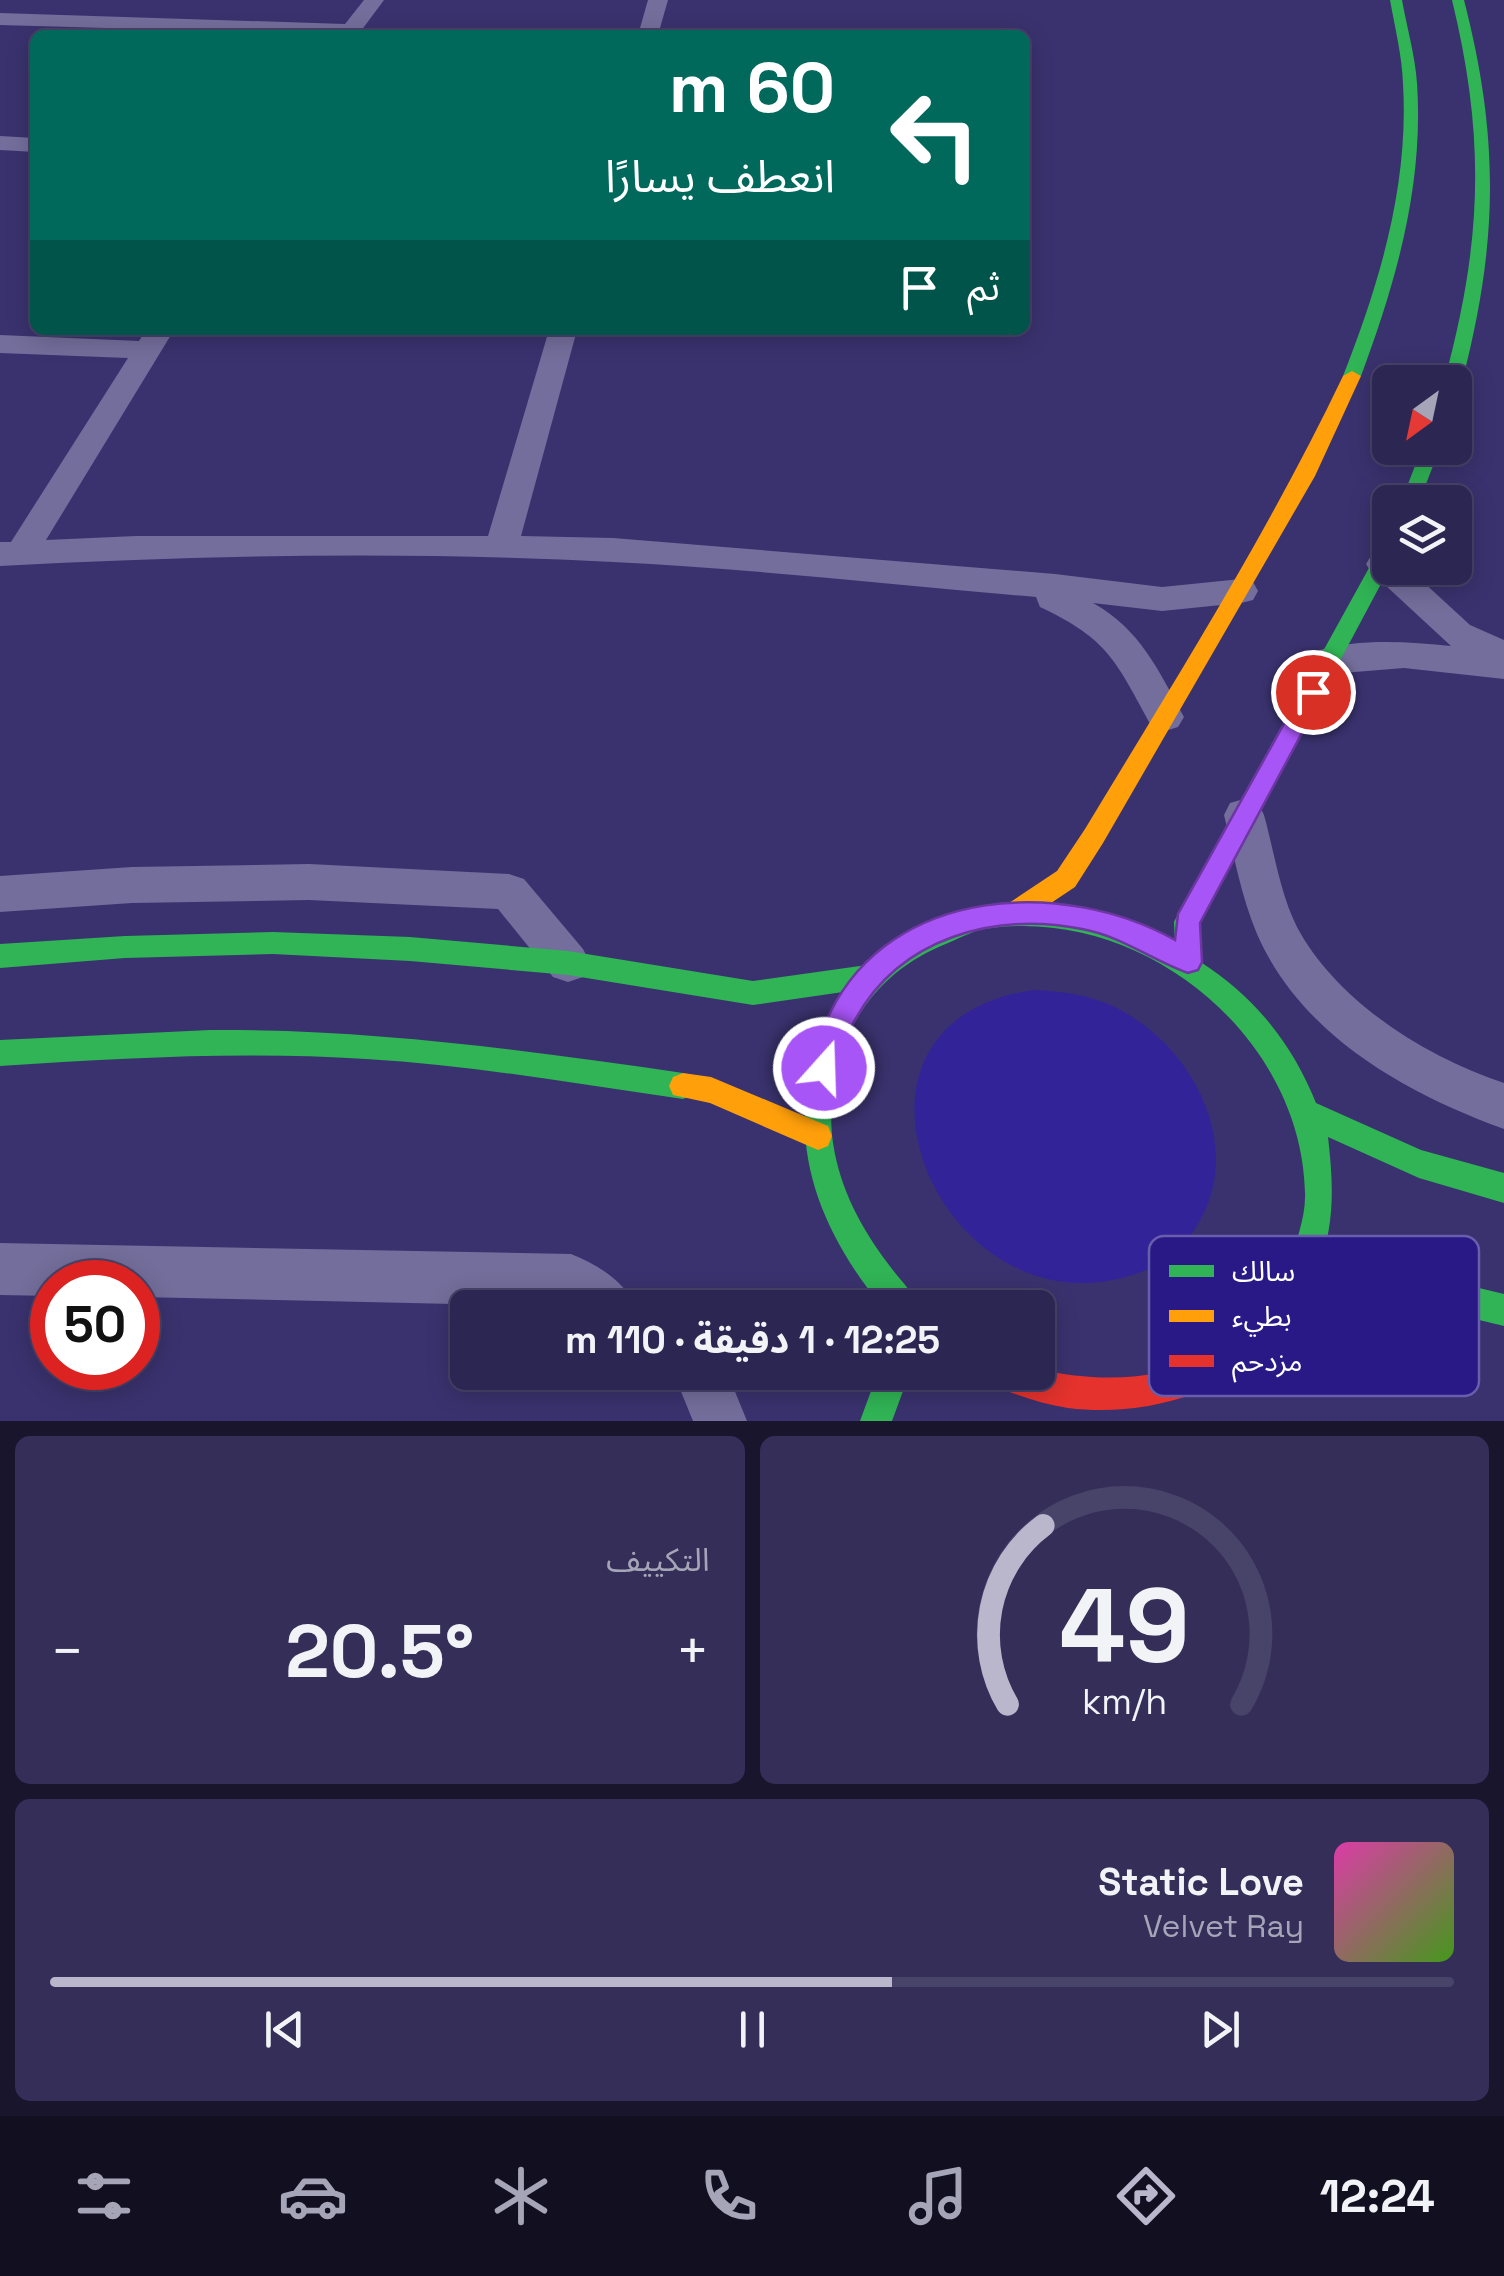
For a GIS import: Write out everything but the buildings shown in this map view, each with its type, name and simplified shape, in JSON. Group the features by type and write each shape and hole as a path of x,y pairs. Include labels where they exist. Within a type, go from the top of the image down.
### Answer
{"main road":[{"path":"1018,911 1066,880 1281,526 1327,438 1369,337 1388,280 1412,158 1411,91 1396,0"},
{"path":"1457,365 1480,270 1490,170 1483,100 1458,0"},
{"path":"1188,962 1187,922 1372,582"},
{"path":"887,1290 847,1232 827,1184 818,1136 819,1089 828,1047 846,1008 870,976 902,949 937,930 976,917 1018,911 1061,913 1105,922 1148,938 1188,962 1226,992 1260,1027 1287,1068 1306,1112 1318,1160 1320,1208 1315,1236"},
{"path":"0,956 125,947 273,944 410,949 568,963 752,993 870,976"},
{"path":"0,1053 99,1046 266,1043 420,1050 711,1090 818,1136"},
{"path":"1306,1112 1419,1164 1504,1188"},
{"path":"1479,1304 1504,1310"},
{"path":"876,1421 887,1390"},
{"path":"1016,1408 1022,1390"},
{"path":"1053,1390 1123,1397 1149,1393"}],"street":[{"path":"351,30 374,0"},
{"path":"649,30 658,0"},
{"path":"0,19 295,30"},
{"path":"0,143 30,144"},
{"path":"501,548 562,335"},
{"path":"11,553 154,340"},
{"path":"0,344 154,340"},
{"path":"11,553 136,547 613,550 1056,586 1162,599 1240,591"},
{"path":"991,582 1052,598 1096,618 1122,638"},
{"path":"1412,585 1457,634 1504,656"},
{"path":"1112,595 1122,638 1165,717"},
{"path":"1330,662 1404,655 1504,665"},
{"path":"1244,815 1278,936 1321,995 1374,1041 1430,1074 1504,1106"},
{"path":"0,894 308,882 509,892 568,963"},
{"path":"0,1269 571,1280 585,1290"},
{"path":"707,1390 720,1421"}],"shaded area":[{"path":"1034,990 1066,993 1115,1007 1145,1026 1171,1050 1192,1079 1207,1110 1215,1143 1215,1177 1205,1210 1189,1236 1149,1236 1149,1268 1107,1281 1044,1278 990,1252 949,1210 922,1158 915,1103 929,1053 967,1013"}],"traffic: fast":[{"path":"1352,376 1378,305 1398,233 1409,159 1410,84 1396,0"},
{"path":"1458,0 1479,98 1485,191 1476,285 1458,365"},
{"path":"1417,485 1424,465"},
{"path":"1189,962 1187,922 1372,581"},
{"path":"889,1290 847,1229 824,1170 817,1107 822,1074 840,1023 866,983 883,966 925,940 994,916 1053,917 1111,930 1166,954 1217,987 1259,1029 1292,1078 1313,1133 1320,1202 1312,1236"},
{"path":"0,956 125,947 273,943 410,949 568,963 753,993 871,976"},
{"path":"0,1053 210,1043 367,1046 485,1057 683,1086"},
{"path":"1306,1113 1419,1164 1504,1188"},
{"path":"1479,1304 1504,1310"},
{"path":"876,1421 887,1390"}],"traffic: slow":[{"path":"1018,911 1066,879 1094,836 1305,476 1352,376"},
{"path":"683,1086 711,1090 818,1136"}],"traffic: jam":[{"path":"1055,1389 1103,1395 1149,1392"}],"route":[{"path":"824,1068 828,1047 846,1008 870,976 902,949 937,930 976,917 1018,911 1061,913 1105,922 1148,938 1188,962 1187,922 1313,692"}]}
